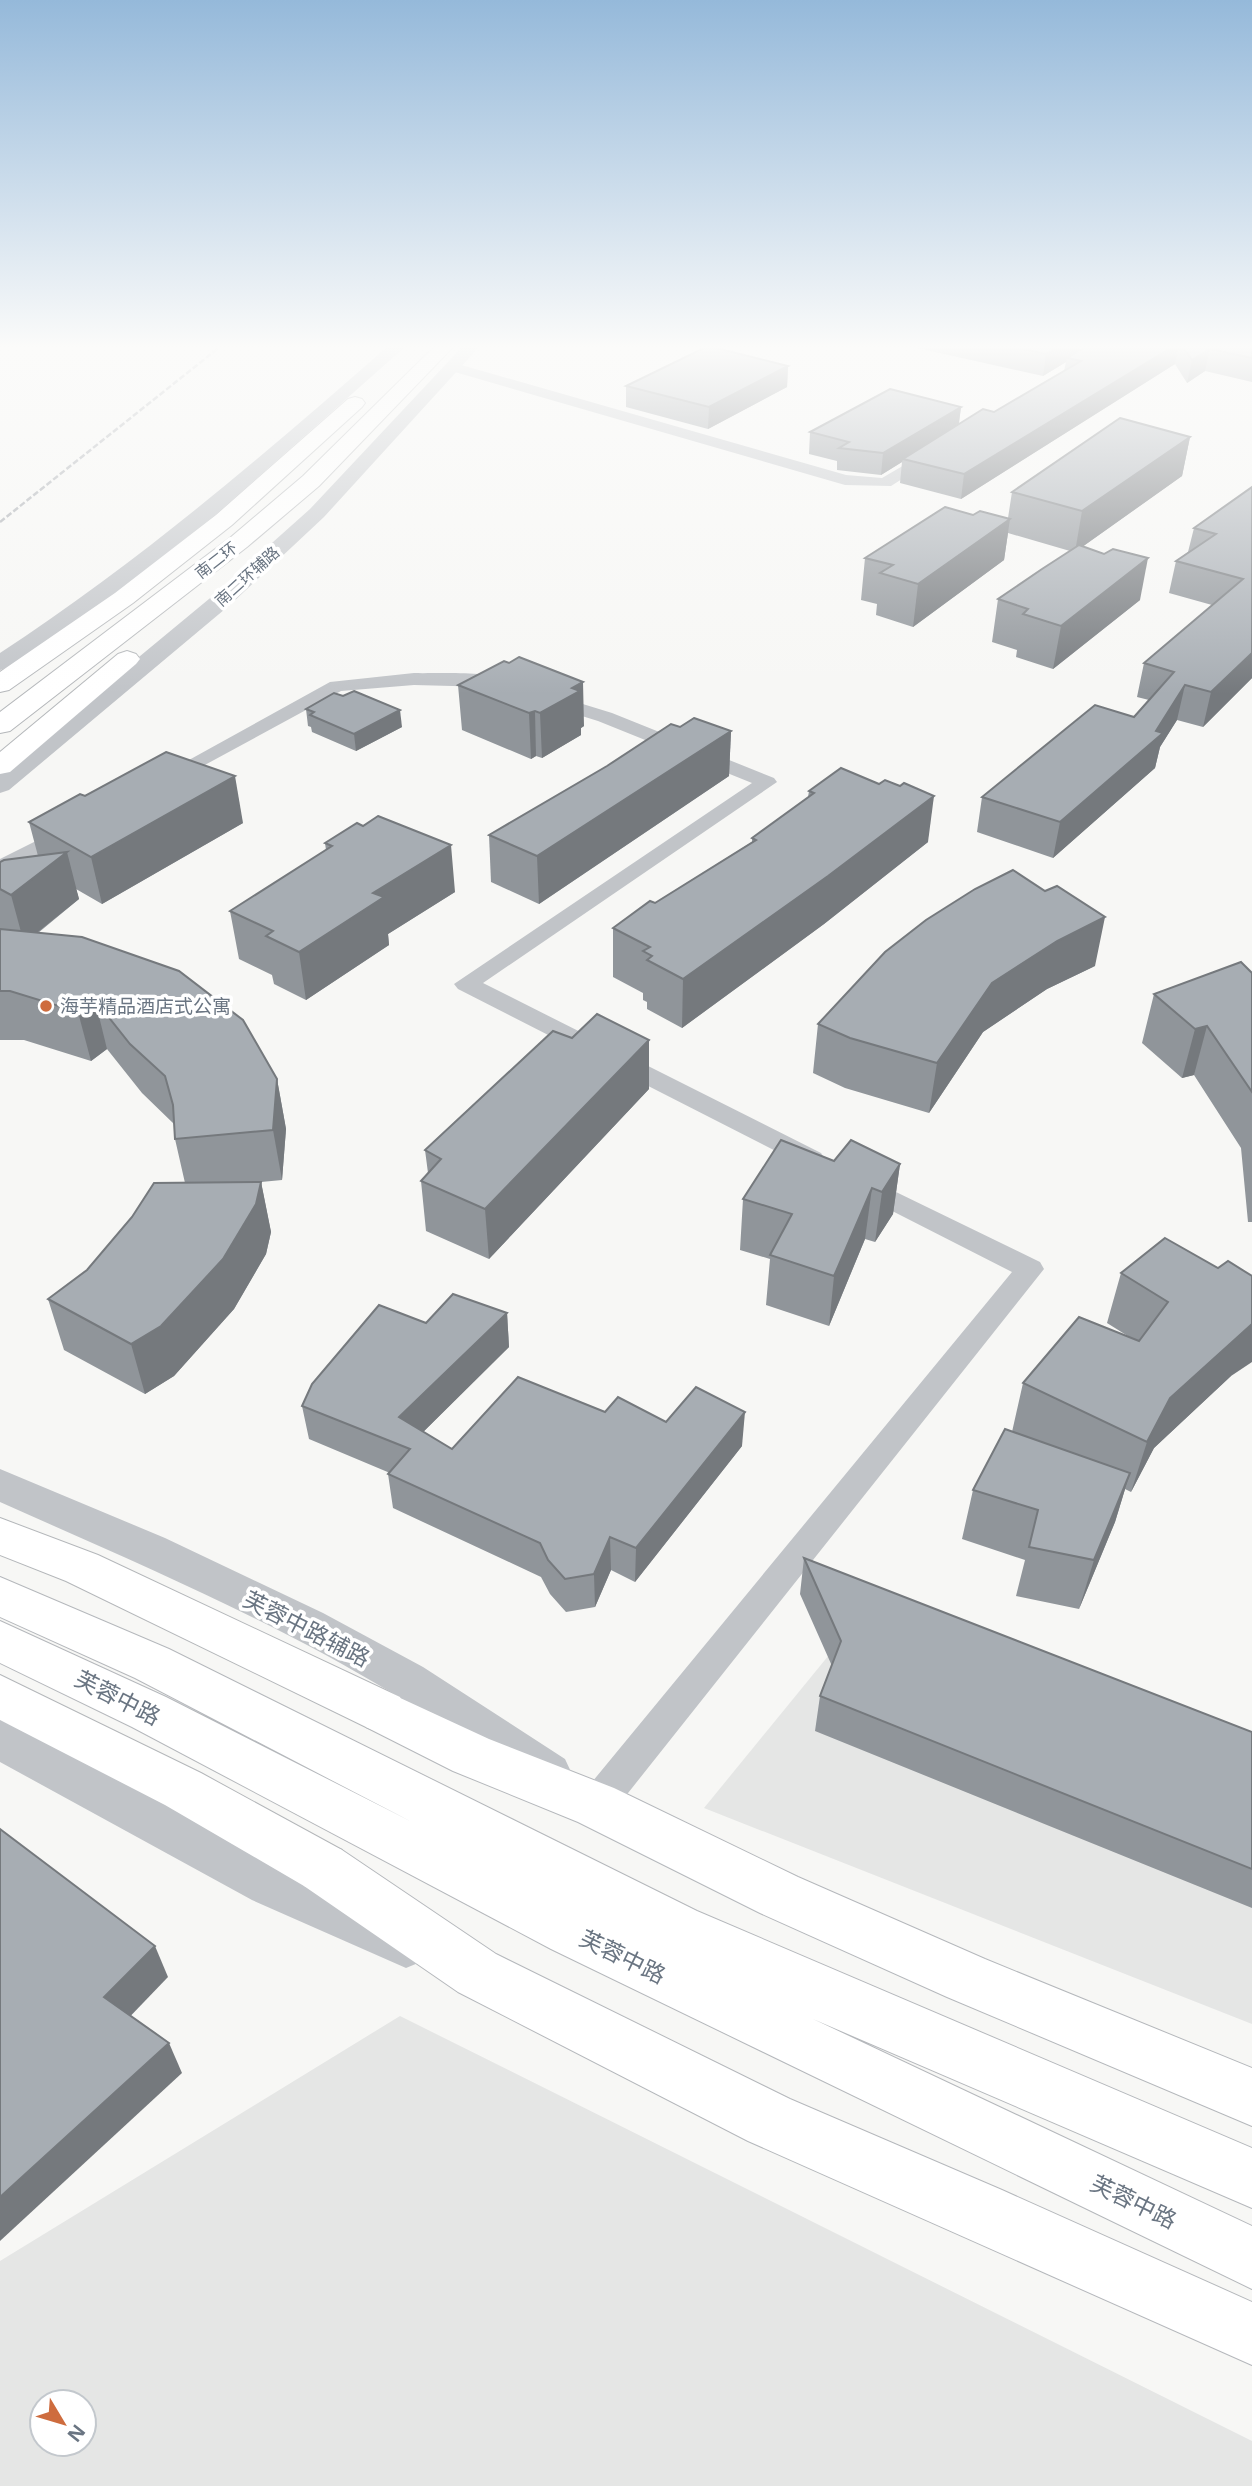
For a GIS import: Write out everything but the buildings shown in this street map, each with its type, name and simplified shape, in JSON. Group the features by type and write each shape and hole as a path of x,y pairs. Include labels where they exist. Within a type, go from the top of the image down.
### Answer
{"main road":[{"name":"南二环","path":"0,682 124,598 224,520 290,462"},
{"name":"南二环","path":"0,725 209,565 332,462"},
{"path":"0,765 209,589 311,481"},
{"path":"0,1536 82,1568 471,1755 596,1805 792,1901 1252,2097"},
{"name":"芙蓉中路","path":"0,1596 172,1672 598,1891 819,2022 1252,2258"},
{"name":"芙蓉中路","path":"0,1641 149,1712 558,1925 819,2022"},
{"path":"0,1696 183,1789 323,1868 477,1973 769,2120 981,2211 1252,2334"},
{"path":"819,2022 1252,2178"}],"street":[{"path":"0,663 109,589 182,533 264,462"},
{"name":"南二环辅路","path":"0,785 222,599 307,522 358,462"},
{"path":"788,462 845,480 886,483 920,462"},
{"path":"145,790 337,686 414,679 492,681 605,717 767,782 466,985 1030,1269 596,1805"},
{"path":"0,868 96,816"},
{"name":"芙蓉中路辅路","path":"0,1485 150,1550 308,1626 408,1680 596,1805"},
{"path":"0,1740 320,1909 477,1973"}],"shaded area":[{"path":"860,1617 1252,1772 1252,2024 704,1808"},
{"path":"400,2016 1252,2441 1252,2486 0,2486 0,2261"}],"railway":[{"path":"0,522 75,462"}],"place":[{"name":"海芋精品酒店式公寓","path":"46,1006"}]}
